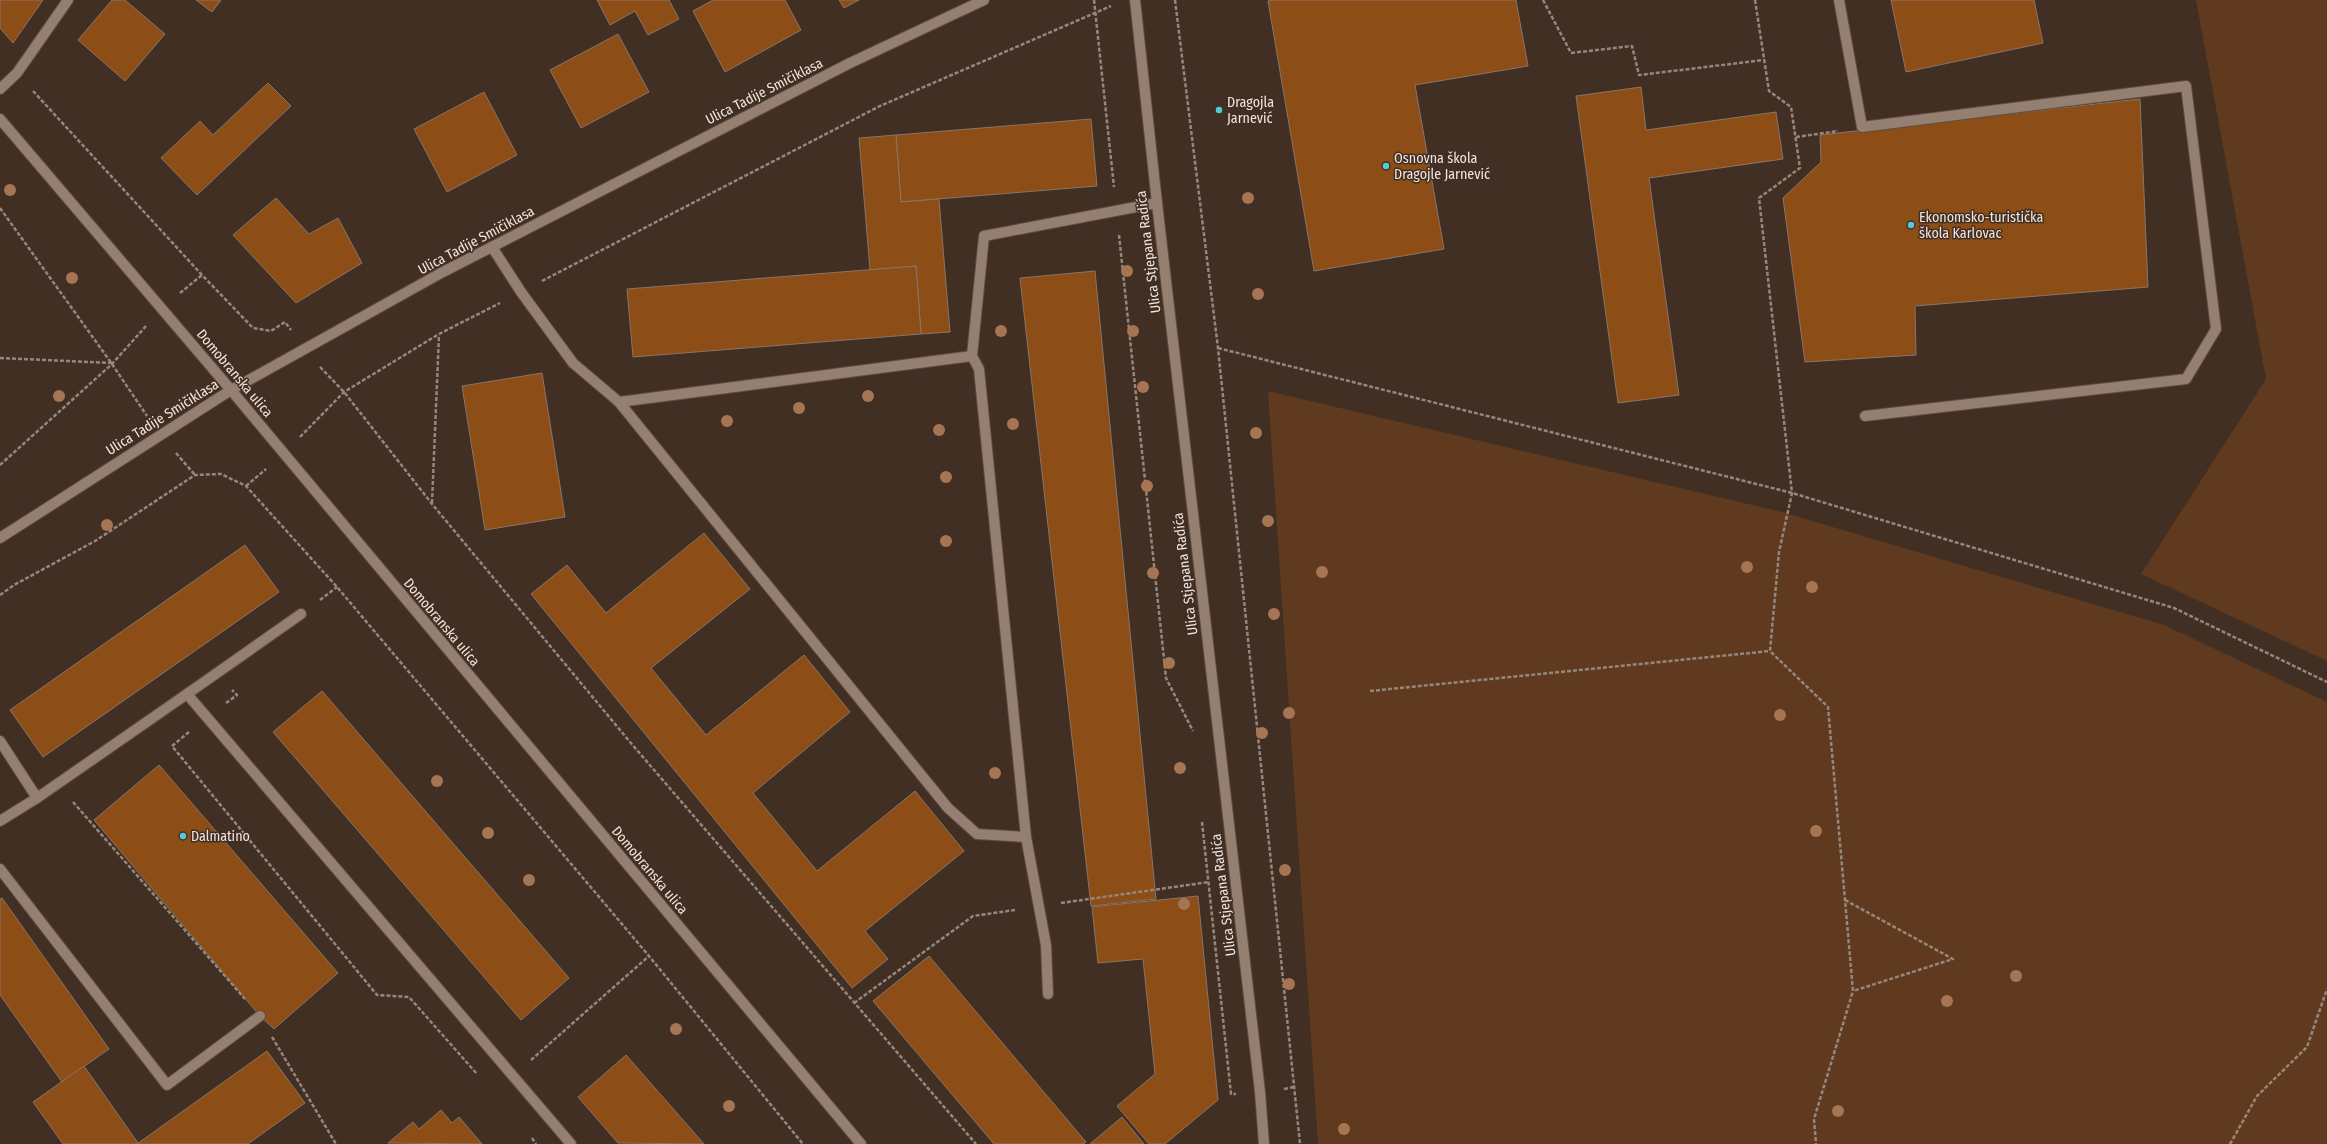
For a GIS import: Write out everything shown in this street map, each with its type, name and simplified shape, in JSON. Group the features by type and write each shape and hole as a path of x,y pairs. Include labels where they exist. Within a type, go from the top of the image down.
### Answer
{"street":[{"path":"0,89 17,73 68,0"},
{"name":"Ulica Tadije Smičiklasa","path":"0,538 231,390 492,247 850,63 984,0"},
{"name":"Ulica Stjepana Radića","path":"1135,0 1157,203 1260,1092 1264,1144"},
{"path":"1839,0 1862,127 2186,86 2216,329 2186,379 1865,416"},
{"name":"Domobranska ulica","path":"0,119 231,390 861,1144"},
{"path":"1048,994 1046,945 1026,837 979,369 972,356 984,236 1157,203"},
{"path":"492,247 521,292 572,363 619,402 948,808 977,834 1026,837"},
{"path":"619,402 972,356"},
{"path":"0,821 37,798 301,614"},
{"path":"187,694 478,1037 514,1075 571,1144"},
{"path":"0,741 37,798"},
{"path":"0,869 167,1085 260,1016"}],"path":[{"path":"1094,0 1166,678 1193,731 1194,738"},
{"path":"1175,0 1218,348 1300,1144"},
{"path":"1543,0 1571,53 1632,46 1639,74 1764,60"},
{"path":"1755,0 1769,91 1791,107 1800,168 1758,198 1792,493 1779,552 1770,651"},
{"path":"314,423 344,392 439,334 880,106 1095,11"},
{"path":"17,73 252,328 271,331 285,322"},
{"path":"1796,137 1862,127"},
{"path":"0,208 112,364"},
{"path":"432,504 439,334"},
{"path":"1218,348 1792,493 2174,608 2327,682"},
{"path":"0,358 112,364"},
{"path":"0,465 112,364"},
{"path":"325,374 344,392 432,504 630,742 976,1144"},
{"path":"0,595 14,585 95,541 195,475 222,474 246,486 337,587 649,956 803,1144"},
{"path":"246,486 258,475"},
{"path":"1370,691 1770,651 1828,707 1853,992 1814,1119 1816,1144"},
{"path":"217,674 237,696 207,717 172,746 377,995 409,997 479,1076"},
{"path":"57,784 260,1016 336,1144"},
{"path":"1202,814 1231,1094 1241,1093"},
{"path":"854,1003 973,916 1209,882"},
{"path":"1845,900 1953,958 1853,992"},
{"path":"514,1075 649,956"},
{"path":"2230,1144 2257,1096 2308,1047 2327,989"},
{"path":"1284,1089 1294,1087"}],"shaded area":[{"path":"2196,0 2327,0 2327,661 2141,574 2266,379"},
{"path":"1268,391 1782,512 2164,625 2327,702 2327,1144 1318,1144"}],"building":[{"path":"0,0 43,0 13,43 0,28"},
{"path":"112,0 125,0 165,34 125,81 78,40"},
{"path":"196,0 221,0 212,12"},
{"path":"597,0 669,0 679,19 648,35 635,11 610,25"},
{"path":"713,0 785,0 801,30 725,72 693,11"},
{"path":"839,0 859,0 844,8"},
{"path":"1516,0 1528,66 1415,85 1444,249 1314,271 1268,1"},
{"path":"1891,0 2034,0 2043,43 1906,72"},
{"path":"618,34 649,92 581,128 550,70"},
{"path":"268,83 291,106 197,195 161,158 200,121 213,135"},
{"path":"1641,87 1646,130 1776,112 1783,159 1649,178 1679,395 1618,403 1576,96"},
{"path":"484,92 517,155 447,192 414,129"},
{"path":"2140,99 2148,287 1915,306 1916,355 1805,362 1783,198 1821,162 1820,135"},
{"path":"1091,119 1097,186 901,202 896,135"},
{"path":"896,135 901,202 939,199 950,332 921,334 916,266 870,270 859,138"},
{"path":"276,198 309,234 338,218 362,263 296,303 233,235"},
{"path":"916,266 921,334 633,357 627,289"},
{"path":"1095,271 1156,899 1091,906 1020,278"},
{"path":"542,373 565,517 485,530 462,386"},
{"path":"704,533 750,589 651,668 706,735 804,655 850,712 753,793 817,871 915,791 964,851 865,931 888,959 852,988 531,594 567,565 606,613"},
{"path":"245,545 279,592 43,757 10,710"},
{"path":"322,691 569,978 521,1020 273,732"},
{"path":"159,765 338,973 274,1029 260,1016 94,820"},
{"path":"1198,896 1218,1100 1165,1144 1149,1144 1117,1106 1155,1074 1143,959 1098,963 1092,907"},
{"path":"2,898 109,1049 62,1082 0,995 0,899"},
{"path":"929,956 1086,1142 1084,1144 994,1144 873,1001"},
{"path":"267,1051 305,1103 248,1144 137,1144"},
{"path":"626,1055 704,1144 618,1143 578,1097"},
{"path":"84,1066 138,1143 137,1144 63,1144 33,1102"},
{"path":"441,1110 452,1123 459,1117 482,1144 388,1143 413,1122 419,1129"},
{"path":"1122,1117 1144,1144 1090,1144"}],"place":[{"name":"Dragojla Jarnević","path":"1219,110"},
{"name":"Osnovna škola Dragojle Jarnević","path":"1386,166"},
{"name":"Ekonomsko-turistička škola Karlovac","path":"1911,225"},
{"name":"Dalmatino","path":"183,836"}]}
